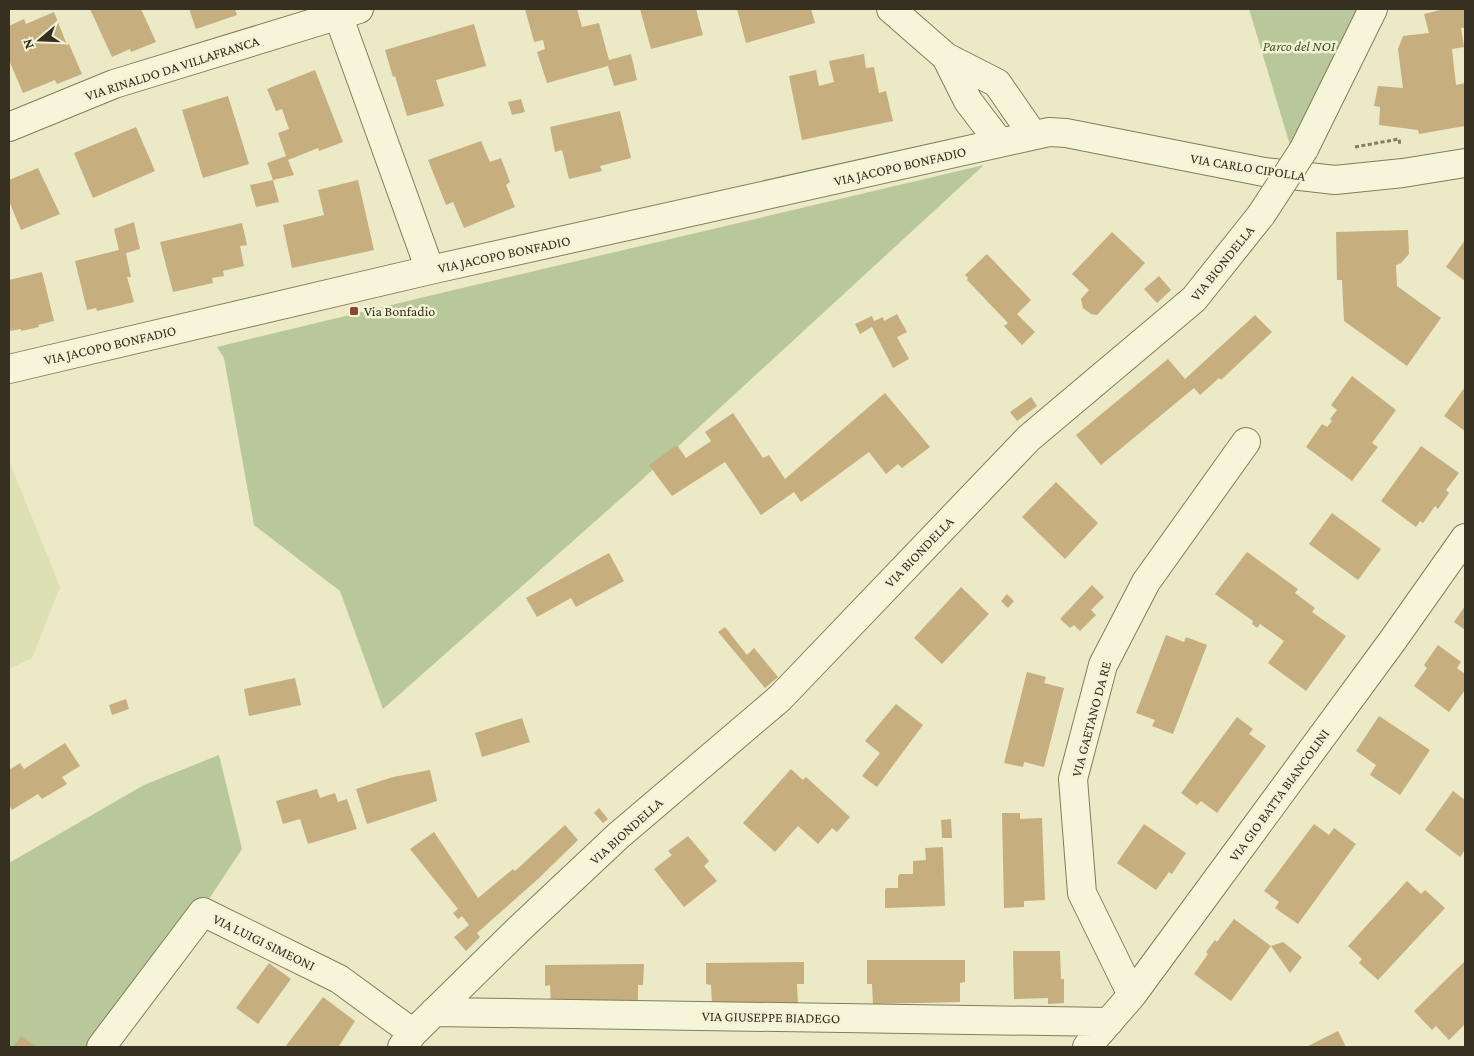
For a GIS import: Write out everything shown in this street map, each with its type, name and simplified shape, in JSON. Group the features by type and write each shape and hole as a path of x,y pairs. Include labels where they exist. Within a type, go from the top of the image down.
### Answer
{"street":[{"path":"891,9 946,57 997,83 1033,135"},
{"name":"VIA BIONDELLA","path":"408,1040 519,929 618,836 780,698 1029,438 1194,299 1261,215 1304,149 1373,9"},
{"name":"VIA RINALDO DA VILLAFRANCA","path":"9,127 114,84 348,12 430,270"},
{"path":"946,57 968,101 1000,143"},
{"name":"VIA CARLO CIPOLLA","path":"1000,143 1049,132 1066,133 1264,172 1335,180 1404,173 1465,163"},
{"name":"VIA JACOPO BONFADIO","path":"9,369 430,270 1000,143"},
{"name":"VIA GAETANO DA RE","path":"1132,995 1082,893 1073,779 1103,665 1107,657 1146,582 1246,442"},
{"name":"VIA GIO BATTA BIANCOLINI","path":"1087,1047 1132,995 1393,640 1465,538"},
{"name":"VIA LUIGI SIMEONI","path":"102,1047 203,912 339,979 408,1040"},
{"name":"VIA GIUSEPPE BIADEGO","path":"434,1012 1109,1022"}],"path":[{"path":"1304,149 1346,149 1399,139"}],"green space":[{"name":"Parco del NOI","path":"1249,9 1359,9 1290,145"},
{"path":"984,165 635,486 383,709 340,591 254,525 224,358 217,347"},
{"path":"9,461 60,587 32,658 9,669"},
{"path":"219,755 242,849 137,1008 106,1047 9,1047 9,863 144,785"}],"building":[{"path":"90,9 141,9 156,42 131,52 130,49 112,57"},
{"path":"189,9 235,9 237,15 196,29"},
{"path":"525,9 577,9 582,27 599,23 609,60 631,54 637,80 614,86 608,66 547,83 537,52 545,49 543,40 534,42"},
{"path":"640,9 696,9 703,35 651,49"},
{"path":"737,9 811,9 815,23 746,43"},
{"path":"1444,9 1465,10 1465,28 1461,28 1464,47 1452,49 1456,85 1465,83 1465,126 1419,134 1418,130 1379,125 1380,107 1374,106 1378,86 1403,88 1398,49 1403,36 1429,33 1424,14"},
{"path":"54,12 67,45 69,44 82,74 57,84 55,80 23,93 9,60 9,26 24,19 26,24"},
{"path":"474,24 486,66 436,80 444,106 407,116 385,50"},
{"path":"864,54 866,68 874,67 879,93 886,91 893,121 802,140 789,76 816,70 819,86 834,82 829,61"},
{"path":"315,70 343,142 319,151 318,148 288,160 294,175 273,180 267,163 286,156 278,133 289,129 282,109 276,111 267,89"},
{"path":"228,96 249,164 203,178 182,110"},
{"path":"521,99 525,112 512,115 508,102"},
{"path":"620,111 631,158 600,166 602,171 569,179 562,150 555,152 550,127"},
{"path":"136,127 155,171 93,198 74,153"},
{"path":"481,141 490,162 501,158 510,182 506,185 515,207 464,228 453,202 446,205 428,160"},
{"path":"38,168 60,214 21,230 9,201 9,180"},
{"path":"273,180 279,202 256,207 250,185"},
{"path":"358,180 374,250 292,268 283,225 324,215 318,190"},
{"path":"134,222 140,249 126,253 131,277 127,277 134,302 97,311 96,308 87,310 75,261 119,250 114,229"},
{"path":"242,223 247,245 240,246 244,266 223,271 224,276 212,278 213,283 173,292 160,242"},
{"path":"1408,230 1409,254 1401,263 1396,265 1397,286 1441,318 1407,366 1344,321 1342,280 1337,280 1336,232"},
{"path":"1112,232 1145,263 1097,315 1091,314 1083,308 1081,299 1089,290 1072,274"},
{"path":"1465,240 1465,281 1446,267"},
{"path":"987,254 1031,300 1017,314 1035,332 1022,345 1004,326 1008,323 967,280 968,278 965,275"},
{"path":"42,272 54,321 21,331 21,329 9,331 9,280"},
{"path":"1159,276 1171,290 1157,303 1144,289"},
{"path":"897,314 907,332 897,337 909,359 893,368 872,327 860,334 855,324 872,316 874,321 883,317 884,321"},
{"path":"1255,315 1272,332 1221,380 1219,378 1200,395 1194,388 1101,465 1076,435 1168,359 1185,379"},
{"path":"1352,376 1396,410 1372,443 1378,447 1352,481 1306,447 1322,424 1327,427 1332,421 1330,419 1337,410 1331,405"},
{"path":"1465,387 1465,431 1444,416"},
{"path":"885,393 930,447 902,468 898,464 886,474 869,452 801,502 794,492 761,515 725,462 672,496 649,465 677,445 686,458 711,441 705,432 733,413 763,458 769,455 785,479"},
{"path":"1031,397 1037,406 1017,421 1010,412"},
{"path":"1421,446 1459,473 1446,490 1449,493 1438,509 1435,506 1423,523 1420,521 1416,527 1381,501"},
{"path":"1056,482 1098,523 1065,559 1022,517"},
{"path":"1332,513 1381,549 1358,580 1309,544"},
{"path":"1247,552 1298,589 1295,593 1315,608 1312,612 1346,636 1306,691 1268,663 1284,641 1260,624 1257,628 1252,624 1253,621 1215,594"},
{"path":"609,553 624,581 576,607 571,598 537,617 526,598"},
{"path":"1092,585 1104,597 1091,610 1096,615 1080,631 1074,625 1070,628 1060,619"},
{"path":"961,587 989,614 942,664 914,638"},
{"path":"1007,594 1014,601 1008,608 1001,601"},
{"path":"1465,606 1465,630 1454,622"},
{"path":"725,627 747,655 754,648 778,677 765,688 718,632"},
{"path":"1166,635 1184,642 1186,637 1207,645 1173,734 1152,726 1155,720 1136,713"},
{"path":"1438,645 1461,662 1457,668 1465,674 1465,690 1449,712 1414,686 1427,668 1424,665"},
{"path":"1027,672 1046,677 1044,683 1064,688 1044,767 1024,762 1023,767 1004,763"},
{"path":"295,678 301,705 249,716 244,689"},
{"path":"126,699 129,709 112,715 109,705"},
{"path":"896,704 923,725 877,787 862,776 880,753 865,741"},
{"path":"1379,716 1430,750 1400,795 1370,775 1376,765 1356,751"},
{"path":"1237,717 1253,729 1249,734 1266,746 1217,813 1201,801 1197,805 1181,793"},
{"path":"522,718 530,742 482,757 475,733"},
{"path":"65,743 80,766 62,777 67,784 42,799 38,794 12,810 9,805 9,770 20,763 24,769"},
{"path":"791,769 803,780 806,777 850,817 837,832 832,828 818,844 798,826 775,852 743,823"},
{"path":"430,770 437,801 367,824 356,789 393,777"},
{"path":"317,789 320,798 335,793 338,802 347,799 357,829 308,844 300,819 283,824 276,801"},
{"path":"1453,791 1465,800 1465,850 1460,857 1425,830"},
{"path":"599,808 608,819 603,823 594,813"},
{"path":"1002,813 1020,813 1020,819 1042,818 1045,900 1024,901 1024,907 1004,908"},
{"path":"951,819 952,838 942,838 941,820"},
{"path":"1144,824 1186,853 1172,874 1169,872 1156,890 1117,863"},
{"path":"1314,824 1329,835 1334,828 1356,844 1298,924 1275,908 1279,902 1264,891"},
{"path":"565,825 578,840 538,879 477,933 480,937 466,951 454,937 469,925 462,916 458,919 453,913 458,909 410,849 434,832 478,898 513,869 515,871"},
{"path":"688,836 709,861 704,866 717,881 684,907 654,869 672,855 668,851"},
{"path":"943,847 945,906 885,908 886,888 898,888 898,876 900,874 913,874 913,861 926,860 925,848"},
{"path":"1407,881 1421,894 1425,890 1445,908 1378,980 1359,963 1362,959 1348,946"},
{"path":"1234,919 1271,946 1231,1001 1194,974 1208,954 1206,952 1215,940 1217,942"},
{"path":"1283,942 1302,957 1290,973 1271,946"},
{"path":"1013,951 1060,951 1061,979 1064,979 1064,1003 1048,1004 1048,998 1014,999"},
{"path":"867,960 965,960 965,982 960,983 960,1002 873,1004 872,984 867,984"},
{"path":"1465,961 1465,1024 1449,1040 1436,1026 1432,1030 1414,1011"},
{"path":"804,962 804,984 797,984 798,1004 712,1005 711,985 706,984 706,963"},
{"path":"269,963 291,979 258,1024 236,1008"},
{"path":"644,964 643,985 638,985 638,1004 551,1005 550,985 545,986 545,965"},
{"path":"323,997 355,1021 339,1046 341,1047 285,1047"},
{"path":"1338,1031 1346,1047 1306,1047"},
{"path":"21,1036 36,1047 14,1046"}],"place":[{"name":"Via Bonfadio","path":"354,311"}]}
